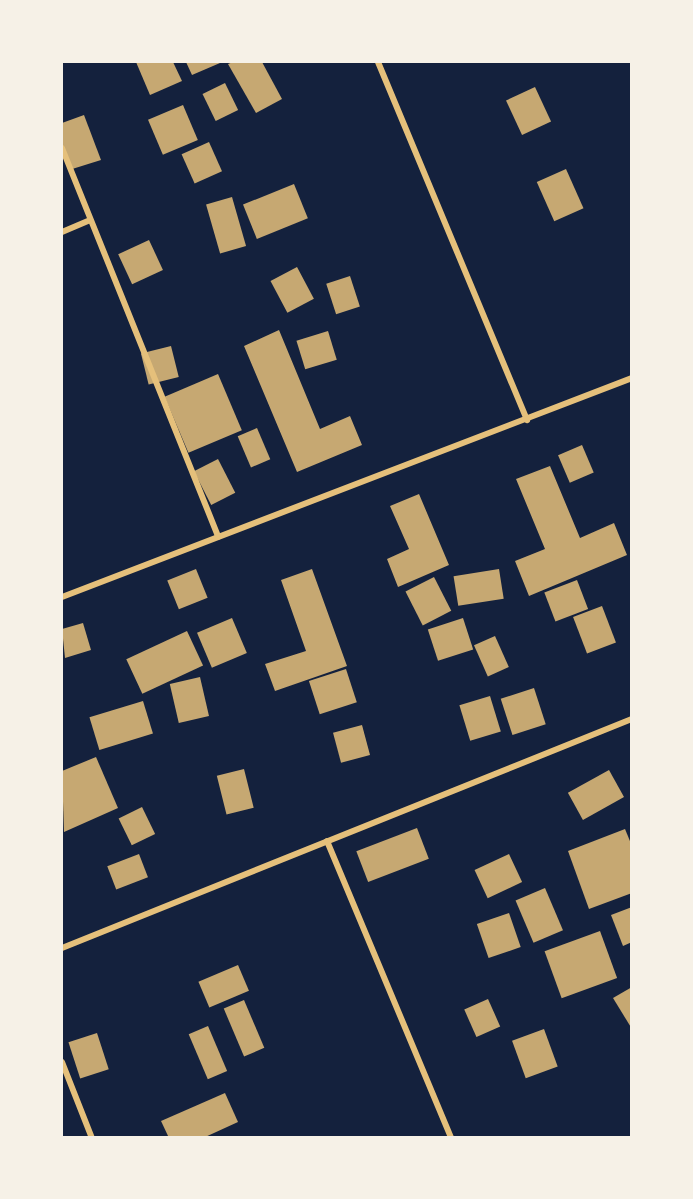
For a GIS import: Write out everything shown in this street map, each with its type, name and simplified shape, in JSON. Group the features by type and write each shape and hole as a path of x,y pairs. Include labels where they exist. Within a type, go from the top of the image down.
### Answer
{"street":[{"path":"378,62 527,420"},
{"path":"62,148 218,537"},
{"path":"62,232 90,220"},
{"path":"62,597 632,378"},
{"path":"62,948 632,719"},
{"path":"327,841 451,1137"},
{"path":"62,1062 92,1137"}],"building":[{"path":"136,62 173,62 182,81 150,95"},
{"path":"186,62 220,62 220,63 192,75"},
{"path":"262,62 282,99 256,113 228,64"},
{"path":"225,83 238,110 216,121 203,94"},
{"path":"535,87 551,121 522,135 506,101"},
{"path":"183,105 198,140 163,155 148,120"},
{"path":"84,115 101,160 69,170 62,148 62,123"},
{"path":"209,142 222,171 195,183 182,154"},
{"path":"566,169 583,208 554,221 537,182"},
{"path":"294,184 308,218 257,239 243,205"},
{"path":"232,197 246,246 220,253 206,204"},
{"path":"149,240 163,270 132,284 118,254"},
{"path":"297,267 314,299 287,313 271,281"},
{"path":"350,276 360,306 336,314 326,284"},
{"path":"279,330 320,429 350,416 362,445 297,472 244,346"},
{"path":"328,331 337,360 305,369 296,341"},
{"path":"171,346 179,377 149,385 141,353"},
{"path":"218,374 242,430 188,453 165,397"},
{"path":"257,428 270,459 251,468 238,436"},
{"path":"582,445 594,473 570,483 558,455"},
{"path":"218,459 235,493 211,505 194,471"},
{"path":"550,466 580,538 614,523 627,555 529,596 515,561 545,549 516,479"},
{"path":"419,494 449,565 398,587 387,559 409,549 390,506"},
{"path":"196,569 208,598 179,609 167,581"},
{"path":"312,569 347,666 275,691 265,664 306,651 281,580"},
{"path":"499,569 504,599 458,606 454,576"},
{"path":"434,577 451,611 423,625 405,592"},
{"path":"577,580 588,609 555,621 544,593"},
{"path":"602,606 616,642 587,654 573,617"},
{"path":"232,618 247,653 212,668 197,633"},
{"path":"463,618 473,649 438,661 428,629"},
{"path":"83,623 91,650 65,658 62,629"},
{"path":"187,631 203,665 142,694 126,659"},
{"path":"495,636 509,667 488,676 474,645"},
{"path":"346,669 357,702 320,714 309,681"},
{"path":"200,677 209,716 179,723 170,684"},
{"path":"534,688 546,724 512,735 501,699"},
{"path":"490,696 501,731 470,741 459,705"},
{"path":"143,701 153,734 99,750 89,717"},
{"path":"362,725 370,755 341,763 333,733"},
{"path":"96,757 118,808 64,832 62,771"},
{"path":"244,769 254,808 227,815 217,776"},
{"path":"609,770 624,797 583,820 568,793"},
{"path":"142,807 155,834 132,845 119,818"},
{"path":"417,828 429,859 368,882 356,851"},
{"path":"625,829 632,846 632,893 589,909 568,851"},
{"path":"139,854 148,877 116,890 107,866"},
{"path":"509,854 522,882 488,898 475,870"},
{"path":"545,888 563,930 534,943 516,901"},
{"path":"632,907 632,942 623,946 611,915"},
{"path":"509,913 521,947 489,958 477,924"},
{"path":"600,931 617,978 562,998 545,951"},
{"path":"238,965 249,991 209,1008 198,982"},
{"path":"632,987 632,1029 613,998"},
{"path":"488,999 500,1026 476,1037 464,1010"},
{"path":"244,1000 264,1048 244,1056 224,1009"},
{"path":"208,1026 227,1071 208,1079 189,1034"},
{"path":"544,1029 558,1067 526,1078 512,1041"},
{"path":"97,1033 109,1069 80,1078 68,1042"},
{"path":"225,1093 238,1122 203,1138 169,1138 161,1121"}]}
